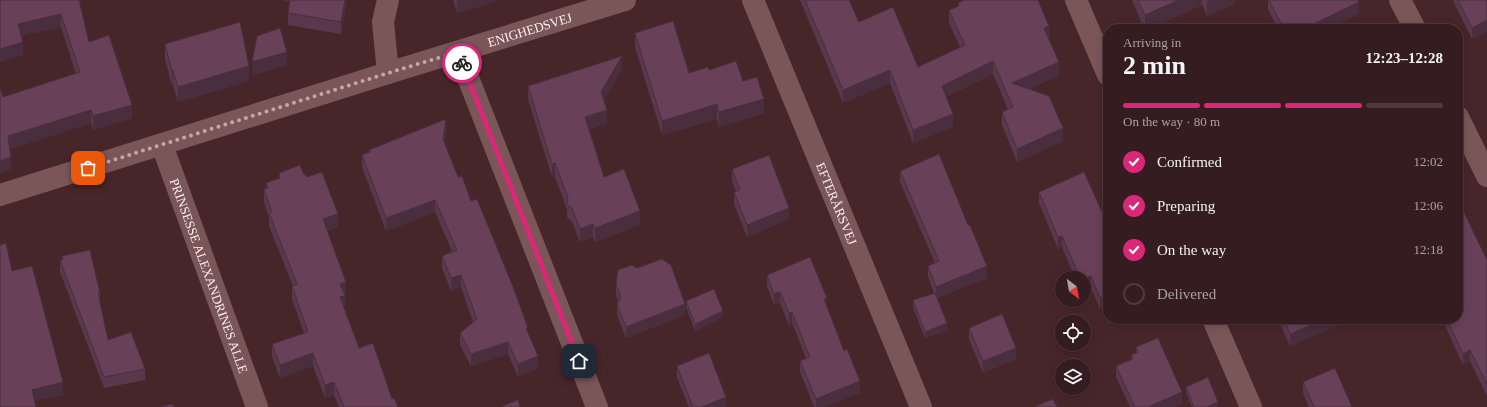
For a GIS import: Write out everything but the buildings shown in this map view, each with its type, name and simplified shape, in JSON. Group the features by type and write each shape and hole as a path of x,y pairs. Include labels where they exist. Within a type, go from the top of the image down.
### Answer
{"street":[{"path":"388,0 383,22 388,73"},
{"name":"ENIGHEDSVEJ","path":"0,195 625,0"},
{"name":"EFTERÅRSVEJ","path":"753,0 921,407"},
{"path":"1076,0 1103,63"},
{"path":"1400,0 1412,24"},
{"path":"458,52 597,407"},
{"path":"1463,127 1487,176"},
{"name":"PRINSESSE ALEXANDRINES ALLE","path":"162,145 257,407"},
{"path":"1215,324 1251,407"}],"way so far":[{"path":"88,168 458,52 462,63"}],"route":[{"path":"462,63 579,361"}]}
